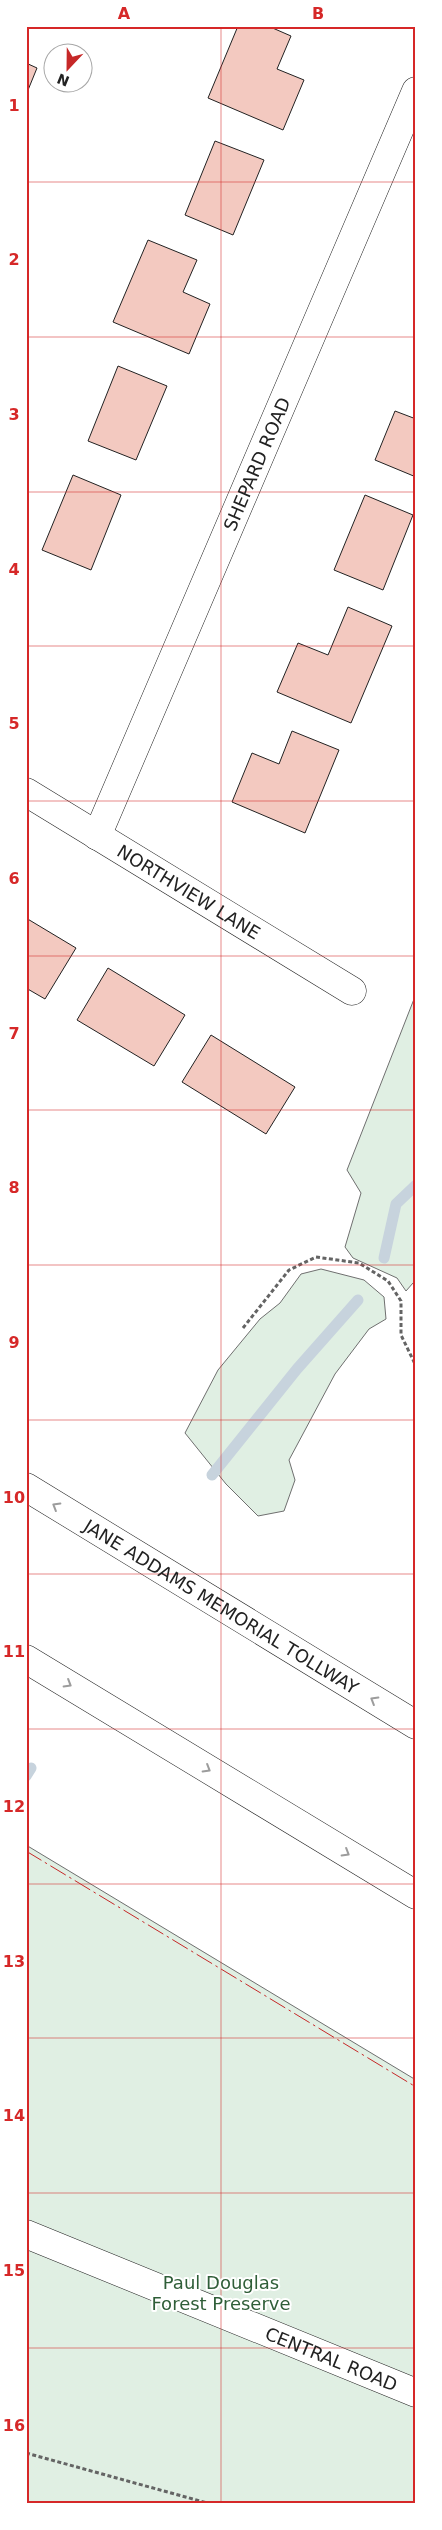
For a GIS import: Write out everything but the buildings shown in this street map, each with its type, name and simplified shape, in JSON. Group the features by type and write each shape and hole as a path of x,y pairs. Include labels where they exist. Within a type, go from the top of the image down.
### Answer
{"main road":[{"name":"SHEPARD ROAD","path":"97,836 416,91"},
{"name":"NORTHVIEW LANE","path":"26,792 352,991"},
{"name":"JANE ADDAMS MEMORIAL TOLLWAY","path":"26,1488 416,1725"},
{"path":"26,1659 416,1895"},
{"name":"CENTRAL ROAD","path":"26,2234 416,2393"}],"path":[{"path":"243,1328 289,1270 316,1257 359,1263 388,1281 401,1301 401,1335 416,1366"},
{"path":"26,2453 211,2504"}],"green space":[{"path":"416,994 416,1285 413,1283 406,1291 397,1278 353,1258 345,1247 361,1193 347,1170"},
{"path":"321,1269 364,1280 384,1297 386,1319 369,1329 335,1374 289,1460 295,1480 284,1511 258,1516 226,1484 185,1433 218,1370 260,1319 280,1303 301,1274"},
{"name":"Paul Douglas Forest Preserve","path":"26,1845 416,2080 416,2504 26,2504"}],"waterway":[{"path":"384,1258 396,1204 416,1185"},
{"path":"212,1475 297,1369 358,1300"},
{"path":"26,1776 31,1768"}],"power":[{"path":"26,1851 416,2087"}]}
